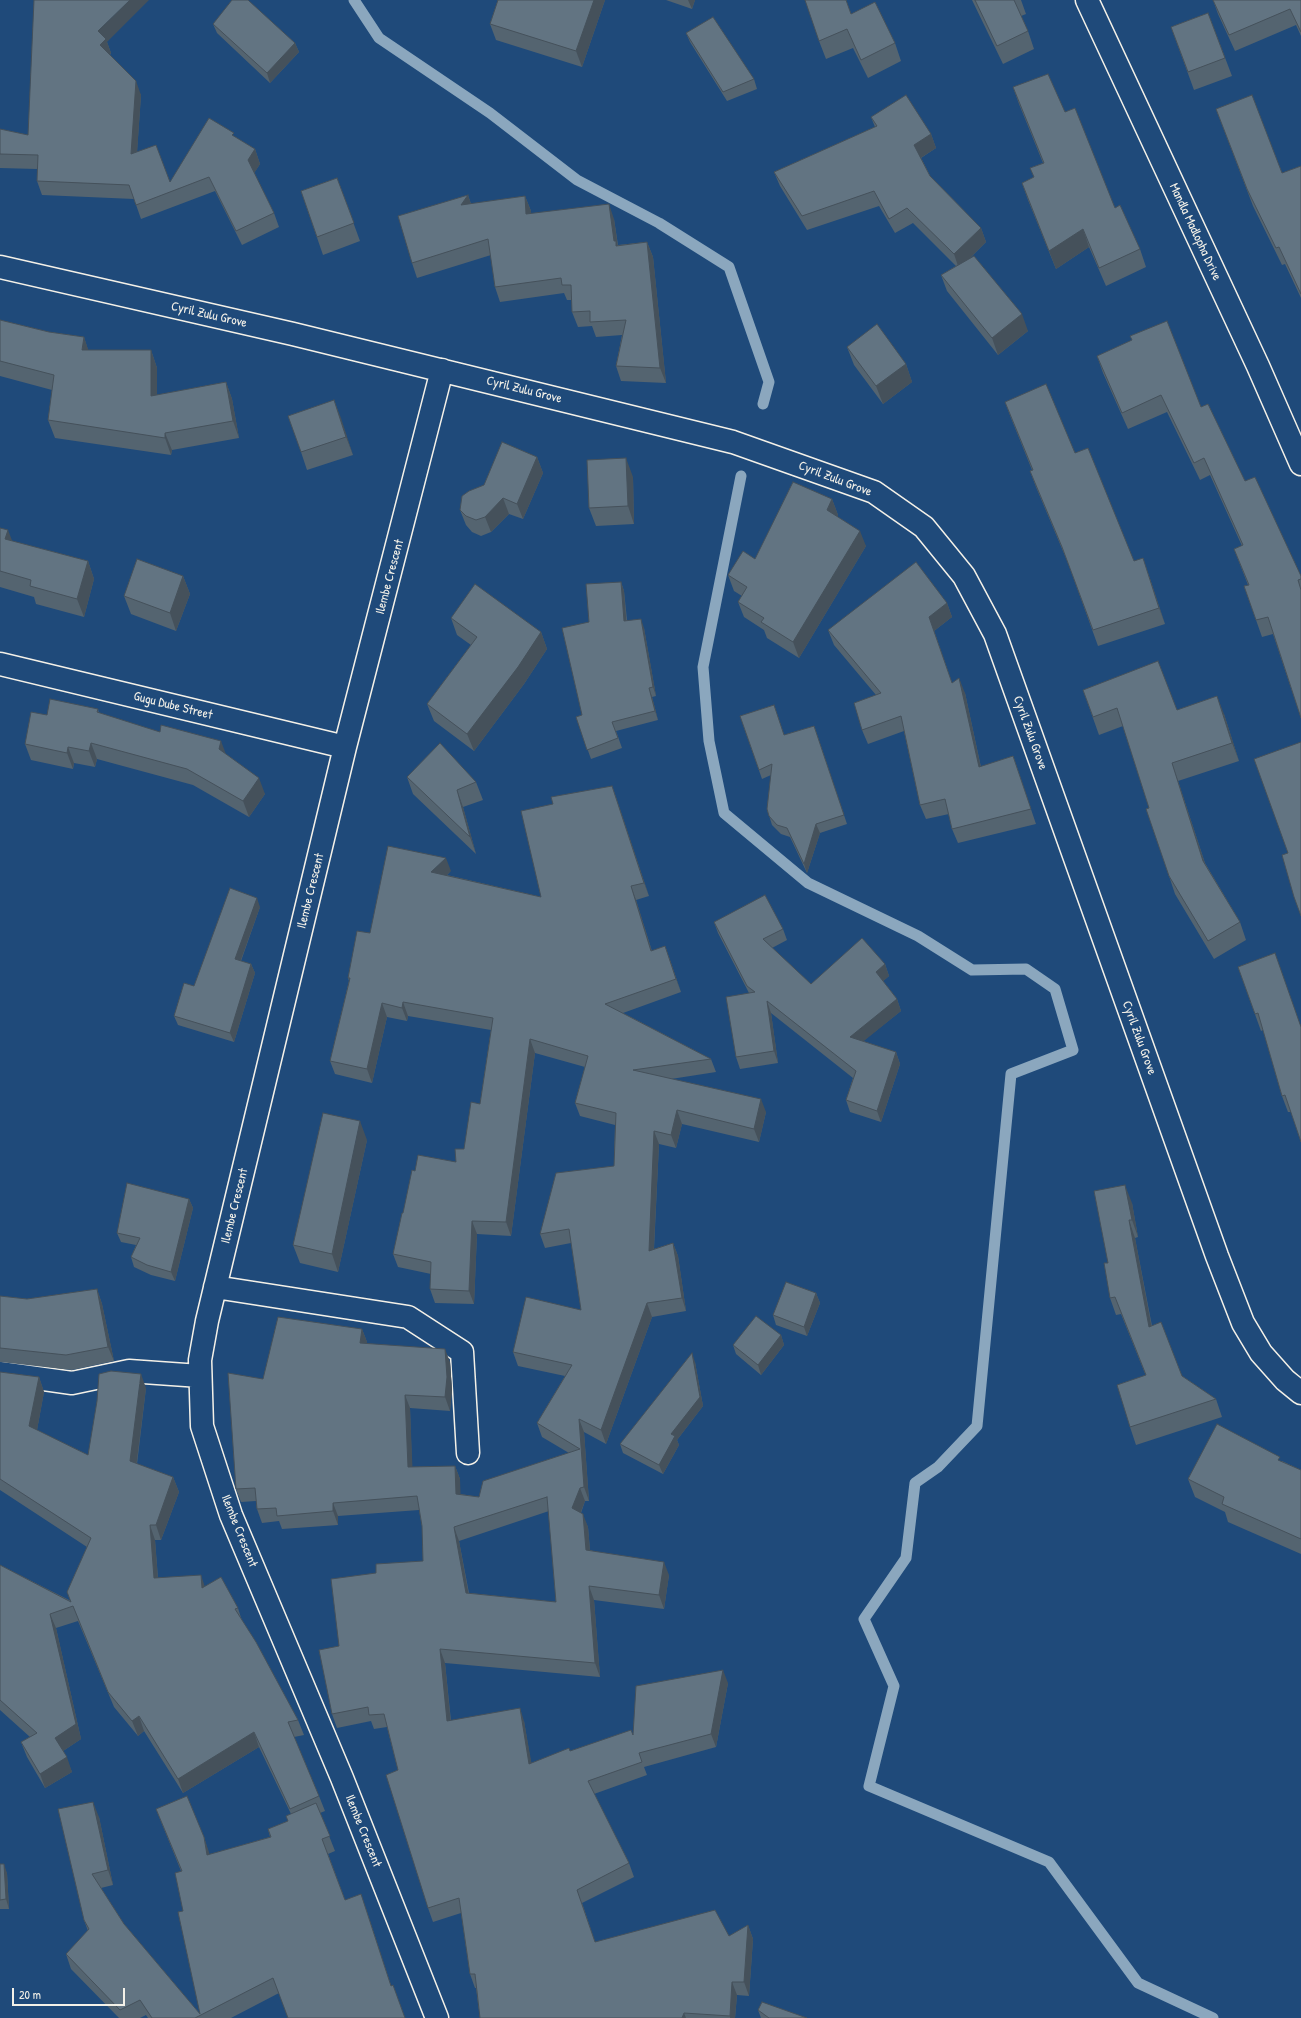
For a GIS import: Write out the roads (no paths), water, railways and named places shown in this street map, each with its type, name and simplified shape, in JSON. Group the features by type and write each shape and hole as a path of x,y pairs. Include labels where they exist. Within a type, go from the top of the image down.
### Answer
{"street":[{"name":"Mandla Madlopha Drive","path":"1087,0 1258,366 1301,464"},
{"name":"Cyril Zulu Grove","path":"0,267 442,370 733,442 874,492 924,527 964,576 995,634 1217,1256 1243,1323 1261,1353 1285,1380 1301,1393"},
{"name":"Ilembe Crescent","path":"437,2018 342,1778 231,1515 202,1426 200,1360 215,1287 345,747 442,370"},
{"name":"Gugu Dube Street","path":"0,664 345,747"},
{"path":"215,1287 408,1317 438,1336 462,1352 468,1453"},
{"path":"0,1373 72,1383 129,1371 200,1376"}],"waterway":[{"path":"354,0 379,38 490,113 577,180 659,223 729,267 769,382 763,404"},
{"path":"741,476 703,667 709,741 724,813 808,883 918,936 972,970 1026,969 1055,989 1073,1050 1011,1074 977,1426 938,1467 915,1483 906,1558 864,1619 894,1686 869,1786 1049,1862 1138,1983 1213,2018"}]}
